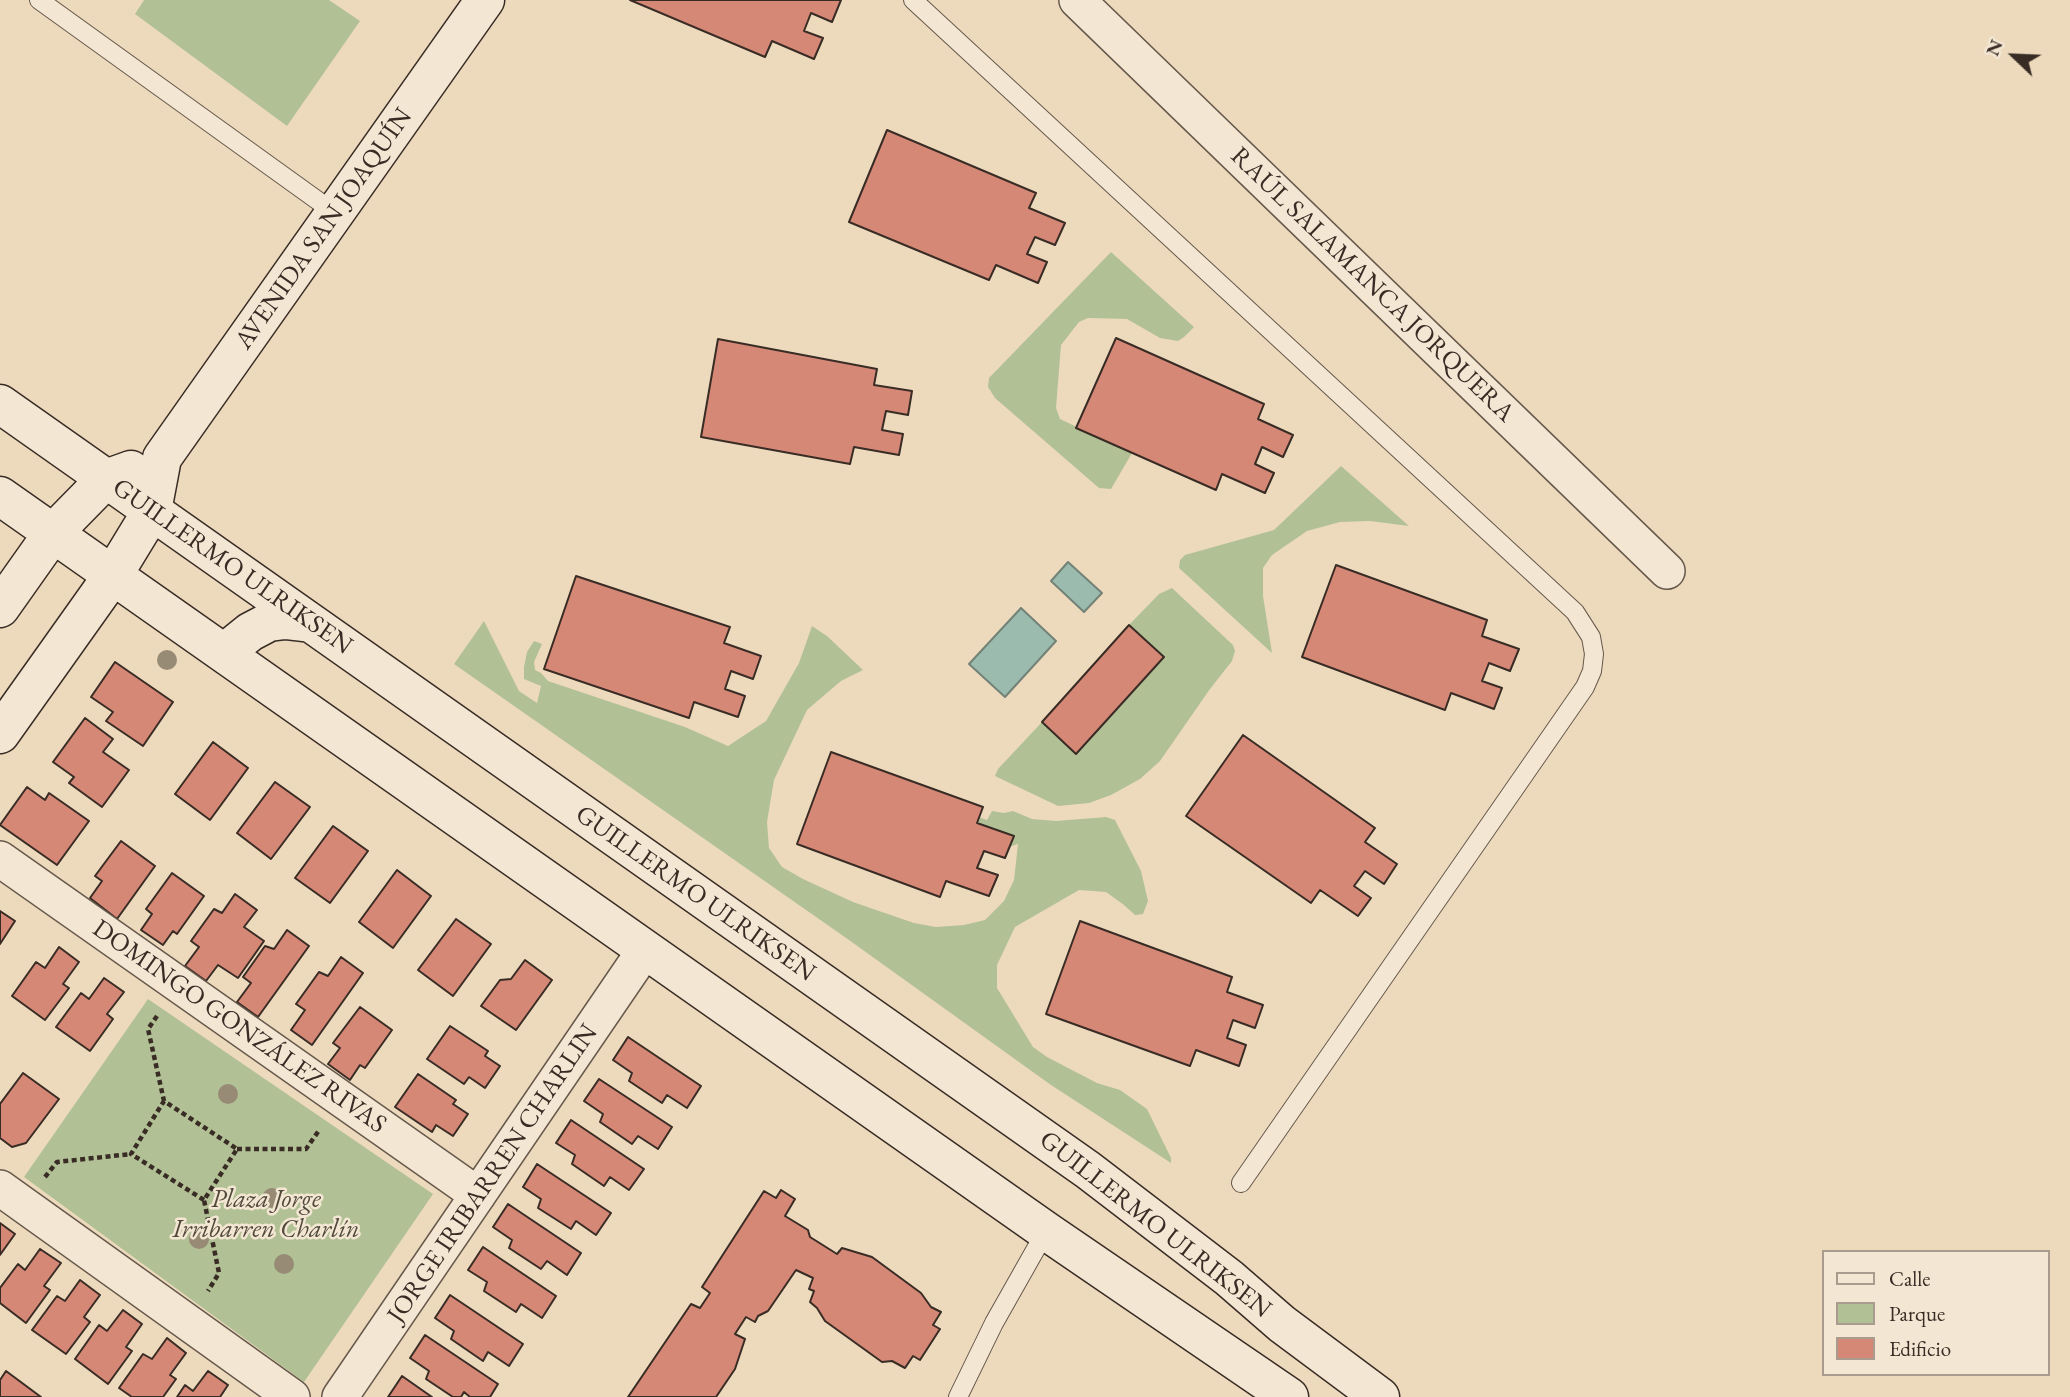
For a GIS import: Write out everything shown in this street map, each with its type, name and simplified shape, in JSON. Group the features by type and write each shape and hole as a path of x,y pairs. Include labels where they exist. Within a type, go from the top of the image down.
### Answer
{"main road":[{"name":"AVENIDA SAN JOAQUÍN","path":"162,458 485,0"},
{"name":"GUILLERMO ULRIKSEN","path":"0,404 1088,1170 1380,1397"},
{"path":"0,608 53,533 106,479 162,458"},
{"path":"0,734 113,575 152,511 162,458"},
{"path":"0,496 1046,1231 1289,1397"},
{"path":"224,653 250,632 269,622 285,620 311,623"}],"street":[{"name":"RAÚL SALAMANCA JORQUERA","path":"1077,0 1667,571"},
{"name":"DOMINGO GONZÁLEZ RIVAS","path":"0,859 478,1195"},
{"name":"JORGE IRIBARREN CHARLIN","path":"340,1397 645,950"},
{"path":"12,1197 292,1397"}],"lane":[{"path":"39,0 335,213"},
{"path":"913,0 1575,612 1591,637 1593,663 1585,688 1241,1183"},
{"path":"958,1397 994,1323 1046,1231"}],"path":[{"path":"178,985 148,1029 164,1101 237,1149 306,1149 340,1099"},
{"path":"131,1154 164,1101"},
{"path":"188,1323 219,1273 204,1200 237,1149"},
{"path":"12,1197 57,1162 131,1154 204,1200"}],"green space":[{"path":"144,0 329,0 360,21 287,126 135,14"},
{"path":"1111,252 1194,327 1178,341 1160,338 1127,319 1088,318 1079,322 1061,345 1056,408 1060,419 1132,453 1111,489 1099,488 995,398 988,387 989,378"},
{"path":"1341,466 1409,526 1370,521 1340,522 1307,531 1272,555 1263,568 1263,596 1272,653 1179,568 1180,560 1185,555 1274,530"},
{"path":"1172,588 1233,645 1235,651 1232,661 1160,761 1140,779 1111,795 1089,803 1058,806 995,776 998,769 1042,722 1077,753 1163,657 1129,625 1159,594"},
{"path":"484,621 519,691 537,703 541,686 524,679 527,652 534,641 542,644 534,662 535,670 548,681 685,727 728,746 766,721 799,663 812,626 827,636 863,670 841,681 807,710 774,780 767,822 769,848 782,867 803,879 853,902 914,923 936,927 985,920 1004,901 1014,880 1018,844 1009,847 1013,836 977,823 979,817 987,820 992,811 1013,811 1032,819 1056,821 1106,817 1115,820 1141,871 1148,901 1143,914 1135,915 1106,892 1079,890 1015,927 997,965 997,988 1033,1047 1097,1083 1120,1090 1147,1109 1171,1163 1051,1085 454,664"},
{"name":"Plaza Jorge Irribarren Charlín","path":"148,999 433,1194 304,1382 24,1177"}],"shaded area":[{"path":"1068,562 1102,593 1084,612 1051,581"},
{"path":"1021,608 1056,641 1005,697 969,664"}],"building":[{"path":"630,0 841,0 832,22 811,13 804,31 823,38 814,59 772,41 765,57"},
{"path":"887,130 1036,193 1029,208 1065,223 1055,245 1035,237 1027,254 1047,262 1038,283 996,265 989,280 849,222"},
{"path":"1116,338 1264,404 1258,419 1293,435 1283,457 1262,447 1255,464 1274,473 1265,493 1222,474 1216,490 1076,428"},
{"path":"718,339 877,369 874,385 912,391 908,415 886,411 882,430 903,434 899,455 854,447 850,464 701,437"},
{"path":"1336,565 1487,620 1482,636 1519,649 1510,671 1489,663 1482,681 1502,688 1494,709 1451,693 1445,710 1302,657"},
{"path":"576,576 730,627 724,643 761,656 753,679 731,671 725,689 745,696 738,717 694,702 689,718 544,669"},
{"path":"1129,625 1164,657 1076,754 1042,722"},
{"path":"115,662 173,702 143,746 106,721 113,712 91,697"},
{"path":"85,718 113,739 103,752 129,770 102,807 69,783 74,777 53,762"},
{"path":"1243,735 1375,828 1365,842 1397,864 1384,884 1365,871 1354,886 1371,898 1358,916 1320,890 1311,903 1186,816"},
{"path":"213,742 248,768 210,820 175,794"},
{"path":"831,752 983,807 977,823 1014,836 1005,858 984,851 977,868 998,875 989,896 946,881 940,897 797,844"},
{"path":"275,782 310,807 271,859 237,833"},
{"path":"27,787 45,800 49,793 89,821 57,865 0,825"},
{"path":"333,826 368,851 330,903 295,878"},
{"path":"121,841 155,866 117,919 90,898 102,881 95,876"},
{"path":"397,870 431,896 393,948 359,922"},
{"path":"172,873 204,896 177,934 173,931 163,945 141,930 152,914 146,909"},
{"path":"235,894 257,910 244,927 264,941 238,978 218,965 206,981 185,966 199,947 191,941 214,909 222,913"},
{"path":"0,911 15,921 0,944"},
{"path":"456,919 491,944 453,996 418,970"},
{"path":"1080,921 1232,977 1227,992 1263,1005 1255,1028 1233,1020 1227,1038 1246,1045 1239,1066 1196,1050 1190,1066 1046,1014"},
{"path":"287,930 309,946 258,1017 237,1002 251,983 243,977 265,946 274,949"},
{"path":"59,947 79,962 63,984 69,988 45,1020 12,996 36,962 45,968"},
{"path":"341,957 363,973 312,1045 291,1030 305,1010 296,1004 319,972 328,976"},
{"path":"525,960 552,980 516,1030 481,1006 500,980 511,979"},
{"path":"104,978 124,992 107,1014 113,1019 90,1051 56,1027 81,993 89,999"},
{"path":"360,1007 392,1030 365,1068 360,1065 350,1080 328,1064 340,1048 333,1043"},
{"path":"450,1026 488,1051 485,1056 500,1066 485,1088 469,1077 464,1084 427,1059"},
{"path":"628,1037 701,1086 687,1108 667,1095 662,1103 629,1081 632,1073 613,1060"},
{"path":"23,1073 59,1099 26,1143 12,1147 0,1138 0,1104"},
{"path":"418,1074 456,1100 453,1104 468,1114 453,1136 436,1125 432,1132 395,1107"},
{"path":"599,1079 672,1127 658,1149 638,1136 632,1144 600,1122 603,1114 584,1101"},
{"path":"571,1120 644,1169 629,1190 610,1177 604,1186 572,1164 575,1155 556,1143"},
{"path":"537,1164 611,1213 596,1235 576,1221 571,1229 538,1208 541,1199 523,1187"},
{"path":"781,1190 795,1199 785,1216 808,1230 810,1237 837,1254 842,1248 872,1257 921,1293 931,1307 941,1312 933,1325 940,1329 920,1360 913,1356 905,1368 892,1361 882,1362 825,1321 810,1302 814,1291 809,1289 813,1278 796,1270 768,1311 758,1316 755,1322 746,1317 735,1334 745,1339 735,1369 716,1397 628,1397 691,1304 700,1308 710,1293 702,1287 764,1191 776,1198"},
{"path":"508,1204 581,1253 567,1275 547,1261 541,1269 509,1248 512,1240 493,1227"},
{"path":"0,1223 15,1234 0,1255"},
{"path":"483,1247 556,1296 542,1318 521,1304 516,1312 484,1291 487,1282 468,1270"},
{"path":"40,1249 61,1263 44,1286 50,1290 26,1323 0,1303 0,1288 18,1264 25,1270"},
{"path":"80,1280 100,1295 84,1317 90,1322 66,1354 32,1330 57,1296 65,1301"},
{"path":"450,1295 523,1344 509,1366 488,1352 483,1361 451,1339 454,1331 435,1318"},
{"path":"123,1310 142,1324 126,1347 132,1351 108,1384 75,1359 99,1325 107,1331"},
{"path":"425,1335 498,1384 490,1397 470,1397 464,1392 461,1397 453,1397 426,1379 429,1371 410,1358"},
{"path":"167,1338 186,1353 170,1375 176,1379 163,1397 132,1397 119,1388 143,1354 152,1359"},
{"path":"6,1371 41,1397 0,1397 0,1380"},
{"path":"208,1371 228,1385 220,1397 177,1397 185,1385 193,1391"},
{"path":"402,1376 432,1397 388,1397"}]}
